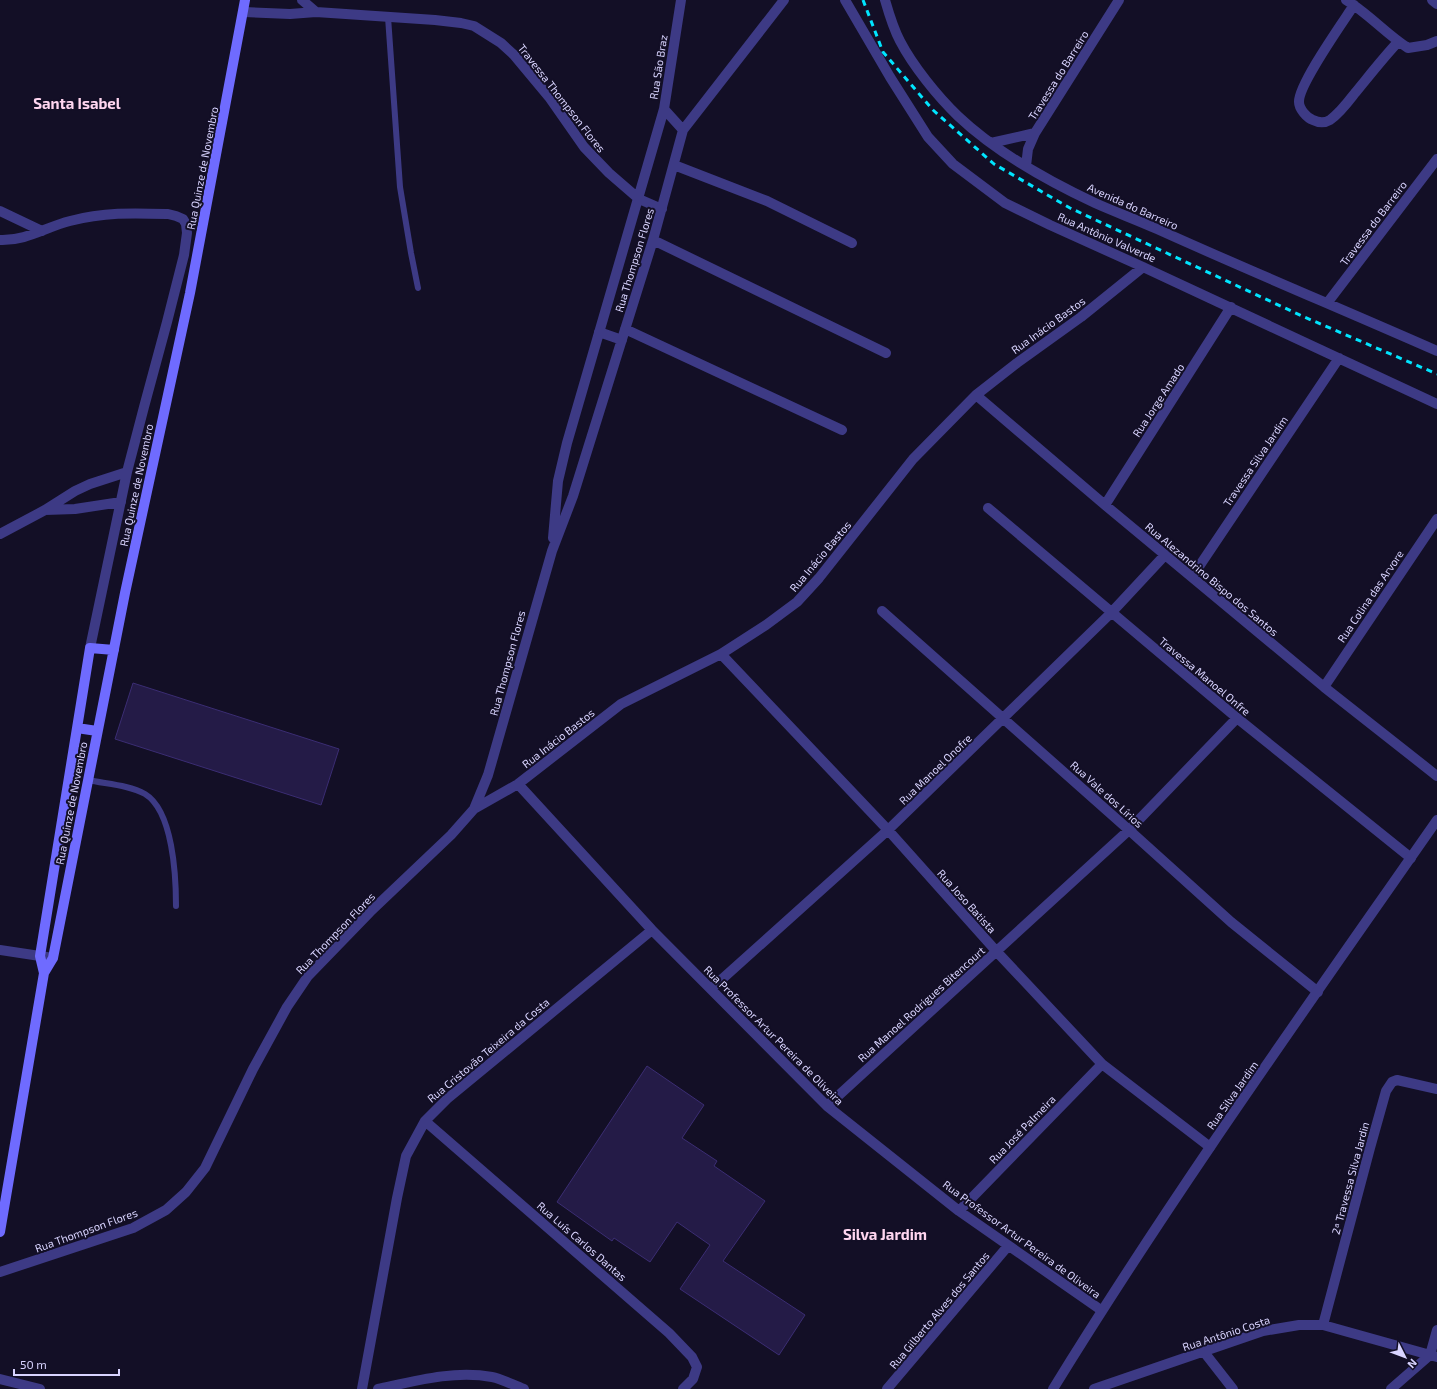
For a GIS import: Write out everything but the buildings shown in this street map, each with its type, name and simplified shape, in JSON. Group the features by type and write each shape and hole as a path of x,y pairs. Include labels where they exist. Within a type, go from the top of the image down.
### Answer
{"main road":[{"name":"Rua Quinze de Novembro","path":"0,1232 44,974 53,958 114,650 190,293 246,0"},
{"name":"Rua Quinze de Novembro","path":"44,974 40,956 90,648"},
{"path":"90,648 114,650"},
{"path":"77,728 98,731"}],"street":[{"path":"302,0 316,12"},
{"name":"Rua São Braz","path":"681,0 664,109 683,130"},
{"name":"Rua Thompson Flores","path":"0,1272 133,1228 166,1210 186,1192 205,1168 253,1069 287,1007 308,976 370,912 451,835 474,809 488,775 552,551 574,496 653,240 683,130 784,0"},
{"name":"Rua Antônio Valverde","path":"845,0 890,77 928,137 953,164 1005,203 1437,404"},
{"name":"Avenida do Barreiro","path":"885,0 900,42 935,92 958,116 991,143 1026,166 1095,203 1239,266 1328,302 1437,351"},
{"name":"Travessa do Barreiro","path":"1026,166 1028,149 1035,133 1119,0"},
{"path":"1432,0 1437,4"},
{"path":"1398,42 1387,53 1342,109 1330,121 1321,123 1312,120 1304,114 1299,103 1302,90 1350,2 1398,42 1408,48 1427,45 1437,41"},
{"name":"Travessa Thompson Flores","path":"244,12 290,14 316,12 435,20 474,26 501,43 526,69 584,147 600,164 639,199 662,209"},
{"name":"Rua Thompson Flores","path":"552,551 558,481 567,443 664,109"},
{"path":"991,143 1035,133"},
{"name":"Travessa do Barreiro","path":"1328,302 1437,159"},
{"path":"674,165 767,201 852,243"},
{"path":"0,211 42,231"},
{"path":"0,240 24,238 69,221 108,214 168,214 183,219 186,224 187,233 184,255 127,472 98,602 90,648"},
{"path":"653,240 886,353"},
{"name":"Rua Inácio Bastos","path":"474,809 518,784 621,704 721,654 766,625 797,602 819,578 913,459 976,395 1017,363 1081,317 1143,267"},
{"name":"Rua Jorge Amado","path":"1105,505 1231,307"},
{"path":"625,329 842,430"},
{"path":"599,332 622,340"},
{"name":"Travessa Silva Jardim","path":"1192,577 1339,358"},
{"name":"Rua Alezandrino Bispo dos Santos","path":"976,395 1105,505 1324,687 1437,776"},
{"path":"0,534 90,484 127,472"},
{"path":"45,510 75,509 121,502"},
{"name":"Travessa Manoel Onfre","path":"988,508 1237,718 1411,858"},
{"name":"Rua Colina das Arvore","path":"1324,687 1437,519"},
{"name":"Rua Manoel Onofre","path":"710,989 888,830 1112,613 1165,555"},
{"name":"Rua Vale dos Lírios","path":"882,612 1231,922 1318,992"},
{"name":"Rua Joso Batista","path":"721,654 888,830 997,952 1102,1064 1210,1148"},
{"name":"Rua Manoel Rodrigues Bitencourt","path":"827,1106 1129,830 1237,718"},
{"name":"Rua Professor Artur Pereira de Oliveira","path":"518,784 652,930 827,1106 959,1211 1101,1310"},
{"name":"Rua Silva Jardim","path":"1052,1389 1101,1310 1210,1148 1437,820"},
{"name":"Rua Cristovão Teixeira da Costa","path":"362,1389 406,1156 425,1121 447,1099 652,930"},
{"path":"0,950 53,958"},
{"name":"Rua José Palmeira","path":"959,1211 1102,1064"},
{"name":"2ª Travessa Silva Jardin","path":"1323,1325 1386,1091 1392,1082 1397,1080 1437,1089"},
{"name":"Rua Luís Carlos Dantas","path":"425,1121 669,1333 692,1357 697,1368 693,1379 682,1389"},
{"name":"Rua Gilberto Alves dos Santos","path":"887,1389 1008,1246"},
{"name":"Rua Antônio Costa","path":"1094,1389 1263,1331 1299,1325 1323,1325 1434,1356"},
{"path":"1391,1389 1434,1356 1437,1330"},
{"path":"1204,1352 1233,1389"},
{"path":"378,1389 435,1377 465,1374 493,1377 524,1389"},
{"path":"0,1379 40,1389"}],"lane":[{"path":"388,17 400,188 409,246 418,288"},
{"path":"88,780 130,788 144,793 158,808 164,821 173,857 176,886 176,906"}],"railway":[{"path":"863,0 883,52 933,110 994,164 1070,208 1302,316 1437,374"}],"district":[{"name":"Santa Isabel","path":"77,103"},
{"name":"Silva Jardim","path":"885,1234"}]}
